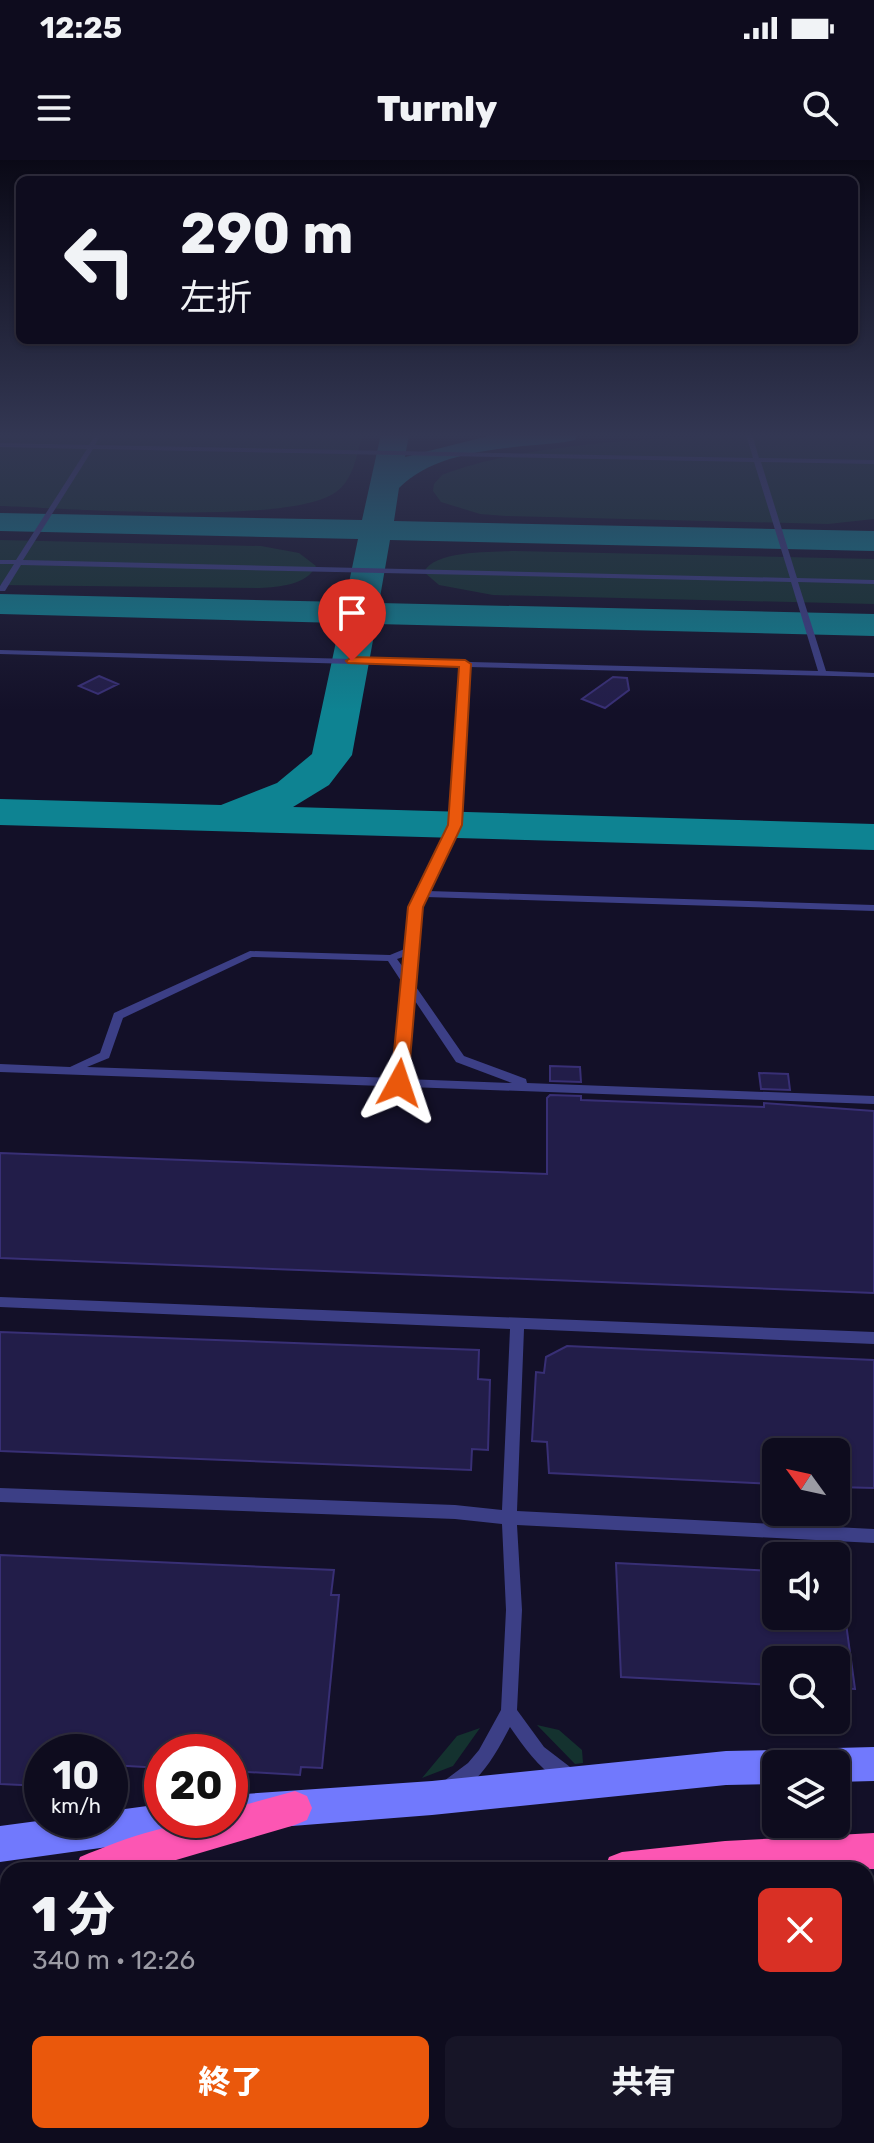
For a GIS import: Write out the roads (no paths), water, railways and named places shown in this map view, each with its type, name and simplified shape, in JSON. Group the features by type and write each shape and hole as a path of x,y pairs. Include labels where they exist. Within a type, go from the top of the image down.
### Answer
{"highway":[{"path":"115,1862 166,1844 295,1808"},
{"path":"697,1862 874,1851"}],"street":[{"path":"850,1765 874,1764"},
{"path":"248,1812 762,1767"},
{"path":"0,1844 144,1824"}],"lane":[{"path":"2,589 40,527"},
{"path":"778,527 823,674"},
{"path":"0,562 874,582"},
{"path":"0,652 874,675"},
{"path":"399,1083 416,907 455,825 465,664"},
{"path":"422,894 874,908"},
{"path":"68,1070 105,1055 118,1016 250,954 391,958 411,950"},
{"path":"391,958 460,1059 497,1075 544,1088"},
{"path":"0,1068 874,1100"},
{"path":"0,1302 874,1338"},
{"path":"432,1798 474,1769 497,1738 509,1712 514,1610 509,1518 517,1325"},
{"path":"0,1495 455,1512 509,1518 874,1536"},
{"path":"509,1712 549,1765 586,1783"}]}
